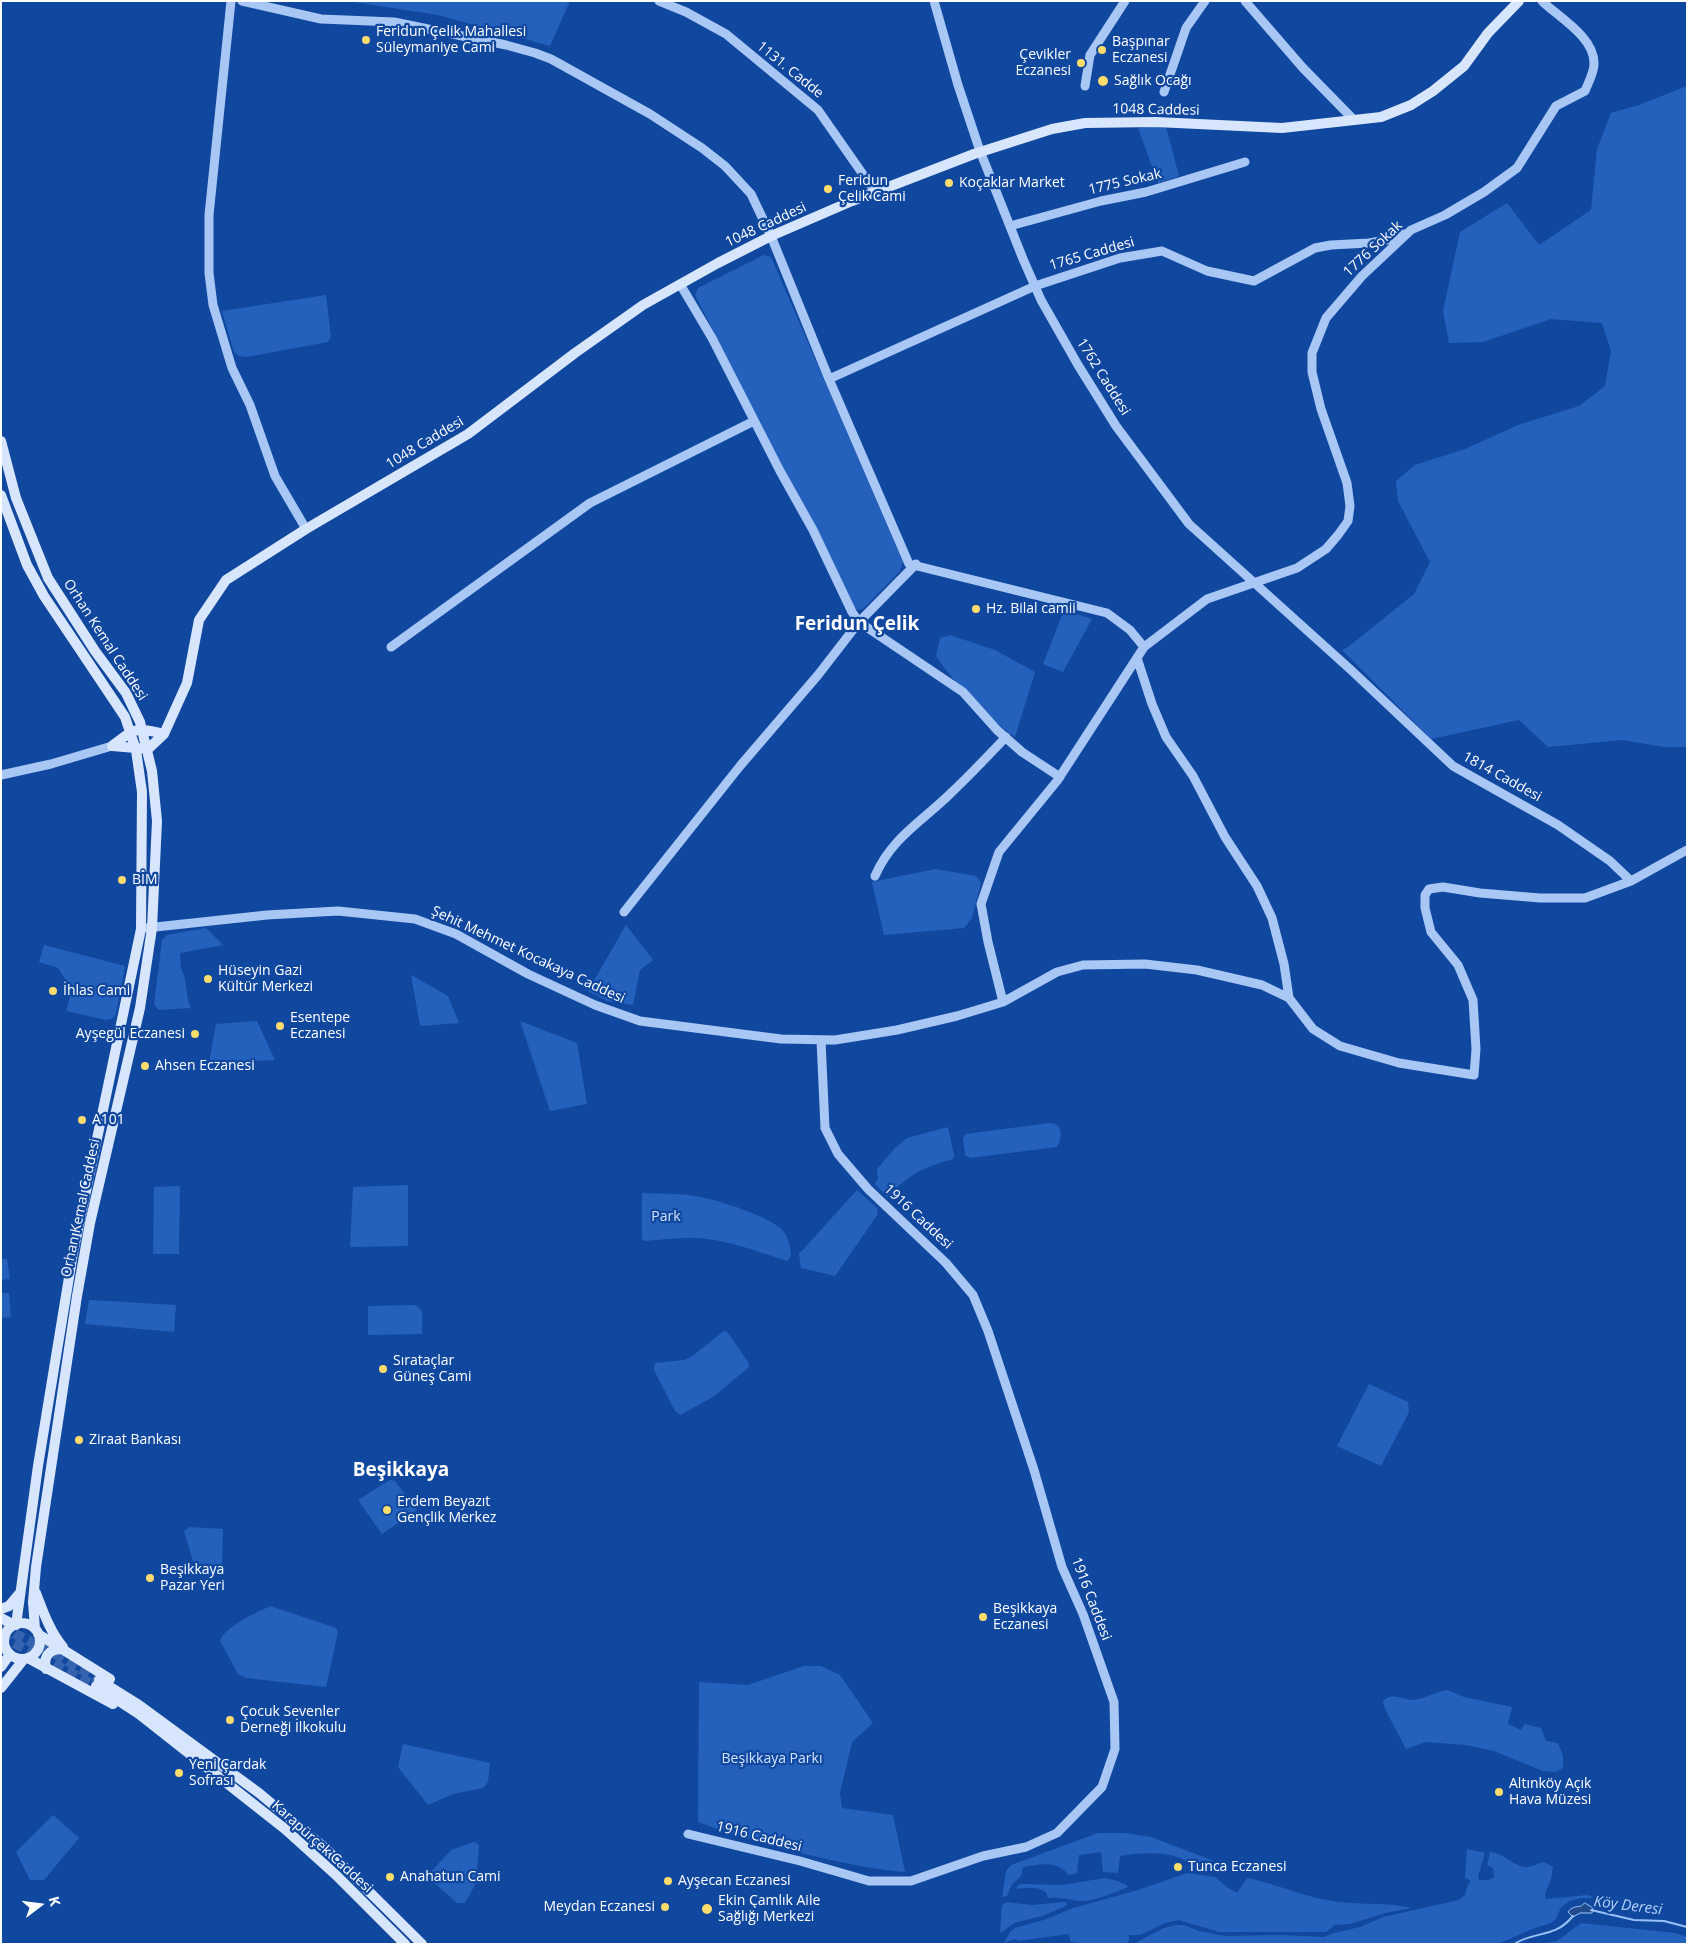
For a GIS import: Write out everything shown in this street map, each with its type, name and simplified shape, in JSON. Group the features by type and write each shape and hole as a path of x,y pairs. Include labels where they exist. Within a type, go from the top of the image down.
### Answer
{"main road":[{"name":"1048 Caddesi","path":"142,749 164,734 187,683 199,620 226,580 306,529 468,434 575,352 643,305 680,284 771,236 980,151 1052,129 1085,124 1156,122 1282,128 1381,117 1411,105 1433,91 1464,66 1488,33 1519,1"},
{"name":"Orhan Kemal Caddesi","path":"1,441 25,526 48,578 95,651 126,694 142,749 152,771 157,821 152,928 140,1008 90,1223 77,1296 34,1588 37,1631"},
{"name":"Orhan Kemal Caddesi","path":"1,495 27,565 44,596 125,717 136,730"},
{"path":"112,746 136,730 164,734"},
{"path":"112,746 142,749"},
{"name":"Orhan Kemal Caddesi","path":"15,1625 38,1466 73,1253 141,929 142,749"},
{"path":"73,1253 85,1258"},
{"path":"34,1588 64,1650"},
{"path":"1,1609 15,1601 21,1591"},
{"path":"1,1618 15,1625 26,1624 145,1701 205,1747 233,1774"},
{"path":"1,1667 6,1649 4,1638 6,1633 15,1625"},
{"path":"1,1688 26,1658 36,1653 40,1644 37,1631"},
{"path":"6,1649 15,1658 26,1658 116,1706 182,1754 203,1763"},
{"path":"46,1669 46,1656 52,1650 64,1650"},
{"name":"Karapürçek Caddesi","path":"405,1944 336,1874 285,1829 203,1763 98,1683 139,1705 258,1793 325,1848 422,1944"}],"street":[{"path":"231,1 209,215 209,273 213,305 232,368 250,406 275,476 306,529"},
{"path":"242,1 321,19 394,22 506,45 551,59 650,114 702,148 738,178 751,194 771,236 828,379 909,564 916,564 1106,614 1130,630 1144,646 1060,777 999,852 981,904 988,942 1004,1002"},
{"name":"1131. Cadde","path":"659,1 686,12 726,34 818,110 876,193"},
{"name":"1762 Caddesi","path":"934,1 958,85 980,151 1035,286 1050,316 1118,428 1189,524 1200,532 1254,584"},
{"path":"1085,86 1090,55 1125,1"},
{"path":"1164,92 1186,28 1206,1"},
{"path":"1245,1 1303,68 1354,120"},
{"name":"1776 Sokak","path":"1144,646 1207,600 1297,568 1326,549 1348,521 1350,506 1347,483 1321,409 1312,372 1312,353 1326,318 1362,276 1412,230 1461,206 1517,168 1556,106 1585,90 1594,64 1590,51 1581,36 1561,16 1542,1"},
{"name":"1775 Sokak","path":"1010,226 1101,200 1146,192 1245,162"},
{"name":"1765 Caddesi","path":"828,379 1035,286 1120,258 1162,251 1207,271 1254,281 1315,248 1331,245 1369,244 1392,239 1412,230"},
{"path":"680,284 712,338 813,530 858,622 963,692 1022,752 1060,777"},
{"path":"391,647 590,503 754,421"},
{"path":"624,912 740,766 818,675 858,622 916,564"},
{"name":"1814 Caddesi","path":"1254,584 1351,670 1453,766 1558,825 1610,861 1631,881"},
{"path":"1137,658 1152,704 1166,737 1193,776 1225,837 1258,886 1272,918 1284,964 1289,998"},
{"path":"875,876 881,862 891,848 913,826 951,794 1006,737"},
{"path":"1,775 51,764 112,746"},
{"path":"1631,881 1687,850"},
{"name":"Şehit Mehmet Kocakaya Caddesi","path":"141,929 268,914 338,911 416,919 456,934 528,974 595,1005 640,1021 782,1039 835,1040 897,1030 957,1016 1004,1002 1057,972 1084,965 1144,964 1197,970 1262,985 1289,998 1313,1029 1340,1046 1399,1063 1474,1075 1476,1049 1473,1000 1458,965 1431,932 1425,908 1425,895 1429,889 1443,886 1487,894 1540,898 1585,898 1631,881"},
{"name":"1916 Caddesi","path":"688,1834 800,1861 869,1881 911,1881 983,1856 1026,1847 1057,1833 1102,1787 1115,1749 1114,1702 1083,1614 1062,1568 1034,1470 988,1331 973,1295 946,1263 868,1189 838,1154 825,1128 821,1040"}],"green space":[{"path":"347,1 570,1 550,46 438,15"},
{"path":"1687,86 1687,747 1664,747 1622,740 1548,747 1519,720 1431,739 1342,650 1414,594 1430,562 1398,501 1396,481 1415,465 1465,449 1518,425 1579,406 1605,386 1611,351 1602,323 1551,319 1483,342 1449,343 1443,311 1460,232 1507,203 1539,245 1591,210 1597,149 1611,113 1639,105"},
{"path":"1166,127 1179,176 1158,183 1138,128"},
{"path":"764,255 771,257 903,562 900,571 863,609 856,610 695,295 698,288"},
{"path":"326,295 331,337 328,342 246,357 239,356 234,352 222,311"},
{"path":"1064,610 1092,619 1063,672 1043,664"},
{"path":"950,635 995,650 1035,672 1015,737 972,700 936,656 940,638"},
{"path":"935,869 976,876 981,883 972,918 964,928 884,935 872,882"},
{"path":"626,925 653,960 640,970 633,1005 607,1001 588,991"},
{"path":"206,928 223,945 180,953 181,970 185,978 191,1008 159,1010 154,1005 162,940 167,935"},
{"path":"44,945 125,966 116,1014 112,1019 106,1020 66,1011 72,990 58,968 39,962"},
{"path":"411,975 448,996 459,1023 420,1026"},
{"path":"257,1021 275,1060 209,1063 216,1024"},
{"path":"520,1021 577,1043 587,1104 550,1111"},
{"path":"1049,1123 1057,1125 1060,1131 1061,1135 1057,1147 970,1158 965,1155 963,1138 966,1134"},
{"path":"948,1127 954,1155 953,1159 917,1173 887,1197 875,1184 878,1178 877,1169 895,1148 907,1138"},
{"path":"408,1185 408,1246 350,1247 353,1187"},
{"path":"180,1186 179,1254 153,1254 154,1187"},
{"path":"857,1190 877,1208 878,1214 835,1276 801,1268 799,1254"},
{"name":"Park","path":"642,1193 679,1194 700,1197 731,1205 757,1215 768,1220 783,1231 789,1243 791,1256 787,1261 742,1246 707,1239 684,1238 645,1241 642,1239"},
{"path":"1,1259 7,1259 10,1279 1,1280"},
{"path":"1,1293 9,1293 11,1317 1,1318"},
{"path":"89,1300 176,1305 174,1332 85,1324"},
{"path":"416,1305 422,1311 422,1334 368,1335 368,1306"},
{"path":"724,1331 728,1333 748,1362 749,1367 713,1397 680,1415 675,1411 654,1370 655,1363 684,1360 691,1357"},
{"path":"1369,1384 1408,1402 1409,1412 1381,1466 1337,1446"},
{"path":"390,1480 395,1481 417,1510 382,1534 358,1500"},
{"path":"190,1527 223,1529 222,1567 197,1575 184,1531"},
{"path":"270,1606 336,1628 338,1632 326,1687 246,1678 238,1674 220,1641 223,1635 234,1625"},
{"name":"Beşikkaya Parkı","path":"804,1666 821,1666 840,1675 873,1723 852,1742 840,1793 842,1808 893,1815 905,1872 822,1858 729,1833 698,1822 699,1682 748,1685"},
{"path":"1448,1690 1464,1697 1512,1707 1508,1724 1521,1730 1525,1724 1541,1728 1546,1741 1558,1743 1563,1756 1563,1768 1555,1772 1543,1771 1494,1751 1466,1745 1426,1742 1406,1749 1383,1702 1389,1697 1413,1700"},
{"path":"403,1744 490,1763 488,1782 483,1788 453,1794 428,1805 398,1767"},
{"path":"53,1815 79,1838 44,1880 30,1880 16,1852"},
{"path":"1098,1833 1124,1833 1151,1837 1214,1861 1201,1861 1190,1866 1177,1857 1168,1855 1147,1853 1120,1856 1118,1873 1103,1872 1101,1852 1079,1855 1077,1873 1069,1875 1054,1865 1042,1864 1023,1867 1021,1876 1012,1884 1007,1896 1002,1897 1006,1871 1011,1865"},
{"path":"474,1842 479,1845 476,1883 465,1903 457,1903 430,1879 431,1872 451,1850"},
{"path":"1467,1849 1485,1853 1478,1876 1479,1880 1488,1880 1494,1877 1493,1868 1487,1865 1490,1852 1523,1867 1544,1862 1553,1867 1545,1894 1546,1899 1588,1895 1593,1897 1570,1901 1561,1907 1556,1919 1551,1923 1498,1944 1133,1944 1164,1928 1176,1925 1184,1925 1199,1931 1225,1936 1283,1935 1324,1937 1360,1927 1383,1917 1459,1900 1465,1895 1470,1883 1470,1880 1465,1878"},
{"path":"1187,1873 1215,1877 1237,1893 1247,1878 1326,1900 1411,1908 1385,1913 1350,1924 1335,1925 1326,1932 1219,1932 1179,1920 1165,1923 1140,1935 1129,1935 1129,1941 1125,1944 1076,1944 1071,1942 1068,1934 1018,1941 1015,1939 1004,1943 1010,1932 1015,1928"},
{"path":"1105,1878 1128,1886 1109,1895 1085,1901 1048,1898 1046,1892 1035,1888 1016,1889 1018,1885 1022,1884 1062,1885"},
{"path":"1006,1902 1032,1905 1065,1902 1067,1904 1042,1916 1014,1923 1001,1933 1002,1906"},
{"path":"1581,1923 1675,1933 1687,1937 1687,1944 1537,1944 1557,1941"}],"shaded area":[{"path":"1585,1903 1593,1908 1592,1913 1580,1913 1573,1917 1568,1912 1572,1908"}],"waterway":[{"name":"Köy Deresi","path":"1591,1910 1634,1920 1664,1921 1687,1927"},
{"name":"Köy Deresi","path":"1514,1944 1559,1928 1573,1916"}],"tunnel":[{"path":"1,1627 59,1656 99,1680"},
{"path":"1,1636 96,1686"}],"place":[{"name":"Feridun Çelik Mahallesi Süleymaniye Cami","path":"366,40"},
{"name":"Başpınar Eczanesi","path":"1102,50"},
{"name":"Çevikler Eczanesi","path":"1081,63"},
{"name":"Sağlık Ocağı","path":"1103,81"},
{"name":"Koçaklar Market","path":"949,183"},
{"name":"Feridun Çelik Cami","path":"828,189"},
{"name":"Hz. Bilal camii","path":"976,609"},
{"name":"BİM","path":"122,880"},
{"name":"Hüseyin Gazi Kültür Merkezi","path":"208,979"},
{"name":"İhlas Cami","path":"53,991"},
{"name":"Esentepe Eczanesi","path":"280,1026"},
{"name":"Ayşegül Eczanesi","path":"195,1034"},
{"name":"Ahsen Eczanesi","path":"145,1066"},
{"name":"A101","path":"82,1120"},
{"name":"Sırataçlar Güneş Cami","path":"383,1369"},
{"name":"Ziraat Bankası","path":"79,1440"},
{"name":"Erdem Beyazıt Gençlik Merkez","path":"387,1510"},
{"name":"Beşikkaya Pazar Yeri","path":"150,1578"},
{"name":"Beşikkaya Eczanesi","path":"983,1617"},
{"name":"Çocuk Sevenler Derneği İlkokulu","path":"230,1720"},
{"name":"Yeni Çardak Sofrası","path":"179,1773"},
{"name":"Altınköy Açık Hava Müzesi","path":"1499,1792"},
{"name":"Tunca Eczanesi","path":"1178,1867"},
{"name":"Anahatun Cami","path":"390,1877"},
{"name":"Ayşecan Eczanesi","path":"668,1881"},
{"name":"Meydan Eczanesi","path":"665,1907"},
{"name":"Ekin Çamlık Aile Sağlığı Merkezi","path":"707,1909"}],"district":[{"name":"Feridun Çelik","path":"857,625"},
{"name":"Beşikkaya","path":"401,1471"}]}
